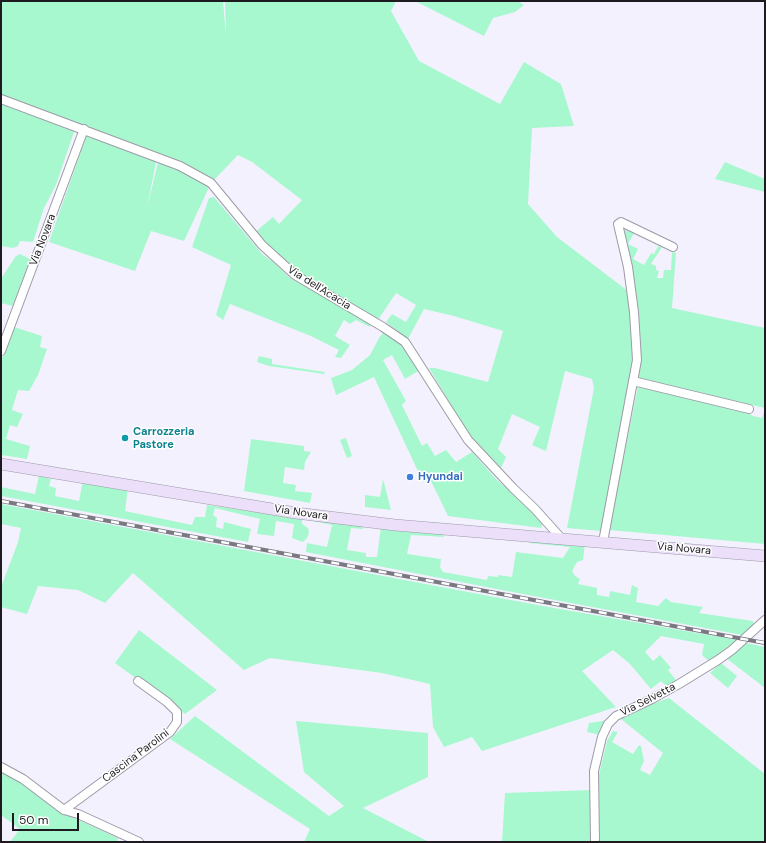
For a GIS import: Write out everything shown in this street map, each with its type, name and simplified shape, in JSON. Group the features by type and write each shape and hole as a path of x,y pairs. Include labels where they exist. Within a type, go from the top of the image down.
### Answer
{"main road":[{"name":"Via Novara","path":"1,464 296,513 396,525 765,556"}],"street":[{"name":"Via dell'Acacia","path":"1,99 180,166 211,184 262,245 295,275 383,327 405,342 468,440 562,539"},
{"name":"Via Novara","path":"1,351 84,130"},
{"path":"602,542 637,360 634,312 628,267 618,224 621,222 673,247"},
{"path":"633,382 749,409"},
{"name":"Via Selvetta","path":"595,842 594,771 602,737 608,724 616,716 652,700 718,660 732,650 765,620"},
{"name":"Cascina Parolini","path":"64,810 170,732 177,722 177,712 167,702 138,681"},
{"path":"1,767 23,779 64,810 78,814 139,842"}],"green space":[{"path":"1,1 223,1 226,36 225,1 396,1 391,11 419,61 500,104 524,62 561,84 574,126 532,128 528,204 557,237 628,291 634,359 601,531 567,528 594,388 592,379 565,371 546,451 532,445 540,427 512,414 498,449 506,457 500,470 470,437 429,368 435,368 488,382 503,331 454,316 424,309 408,339 386,322 392,314 406,322 416,305 396,293 378,320 297,273 254,233 273,217 279,224 302,200 252,162 238,155 211,183 184,241 151,231 135,271 49,242 88,131 157,157 147,208 159,158 182,163 1,95"},
{"path":"415,1 518,1 524,5 515,12 493,18 484,36"},
{"path":"1,104 62,126 76,126 56,185 44,208 33,242 20,241 18,246 13,248 1,246"},
{"path":"725,162 765,179 765,192 715,179"},
{"path":"214,197 263,255 272,261 290,278 371,323 370,327 356,320 350,324 344,320 335,336 350,345 341,358 335,357 339,350 311,336 230,304 223,320 216,315 231,265 192,247 209,198"},
{"path":"625,230 634,233 628,244 638,249 633,259 644,265 651,253 654,254 658,246 662,247 651,264 656,266 656,270 659,271 657,278 663,278 664,270 671,270 672,252 676,253 672,308 765,328 765,408 637,379 641,361 639,339 622,234"},
{"path":"20,254 30,259 13,306 1,303 1,279 15,257"},
{"path":"14,327 42,336 40,347 47,349 38,375 29,391 18,390 12,410 23,414 17,427 10,425 6,439 30,446 27,459 1,455 1,361"},
{"path":"387,332 403,343 420,370 405,379 392,355 383,360 406,401 402,405 422,446 427,443 435,456 446,450 456,462 472,452 496,479 543,521 541,528 448,516 430,479 423,482 374,377 336,395 331,378 352,370 370,355 379,338 383,333"},
{"path":"259,356 272,359 272,364 325,372 324,374 269,366 257,362"},
{"path":"638,386 743,410 753,416 762,418 765,409 765,544 609,530"},
{"path":"346,438 352,456 347,458 340,440"},
{"path":"251,439 304,446 304,451 311,452 305,462 304,470 285,467 283,483 296,485 295,491 312,493 310,503 244,491"},
{"path":"39,476 51,479 49,486 56,488 55,496 79,501 83,480 128,488 125,511 192,525 195,517 205,517 207,505 255,512 256,508 302,515 302,524 308,528 309,532 307,538 303,542 292,538 294,524 276,521 274,536 257,534 260,519 215,508 213,515 217,518 216,527 223,529 224,522 251,529 248,542 1,496 1,487 35,494"},
{"path":"383,479 391,510 365,507 365,495 380,497"},
{"path":"1,504 532,604 737,640 710,662 702,655 704,644 661,636 645,652 653,661 660,655 671,668 668,670 676,680 667,687 661,681 651,689 630,664 613,650 582,671 616,707 482,751 472,737 444,747 433,727 430,684 382,673 270,658 244,670 133,573 105,603 78,590 38,586 27,614 1,607 1,587 18,542 21,528 1,524"},
{"path":"308,520 362,524 363,529 351,528 347,550 366,553 366,557 377,557 381,527 444,534 444,537 411,535 407,554 441,559 440,567 443,572 487,580 488,576 498,577 498,575 512,577 516,552 563,558 570,547 529,543 529,538 585,543 583,560 577,562 572,571 575,576 580,579 578,584 597,588 597,595 609,597 610,591 630,595 632,585 638,588 636,602 658,606 666,598 671,602 703,607 699,613 753,621 754,625 742,635 306,552 307,543 327,547 332,525"},
{"path":"139,630 217,690 185,714 115,663"},
{"path":"746,643 765,647 765,688 726,658"},
{"path":"721,663 737,676 728,688 710,673"},
{"path":"669,698 765,774 765,842 600,842 597,783 607,741 613,731 618,732 612,742 633,754 639,745 641,746 644,761 640,770 650,775 663,753 621,719 652,704"},
{"path":"195,716 329,816 344,806 304,772 296,721 428,733 428,777 363,808 429,842 304,842 310,829 170,739"},
{"path":"608,720 600,735 587,732 589,723"},
{"path":"1,770 21,782 61,812 118,838 117,842 10,842 20,829 1,815 1,808 3,806 1,805"},
{"path":"591,790 591,842 502,842 505,793"}],"railway":[{"path":"1,501 765,643"}],"place":[{"name":"Carrozzeria Pastore","path":"125,438"},
{"name":"Hyundai","path":"410,477"}]}
